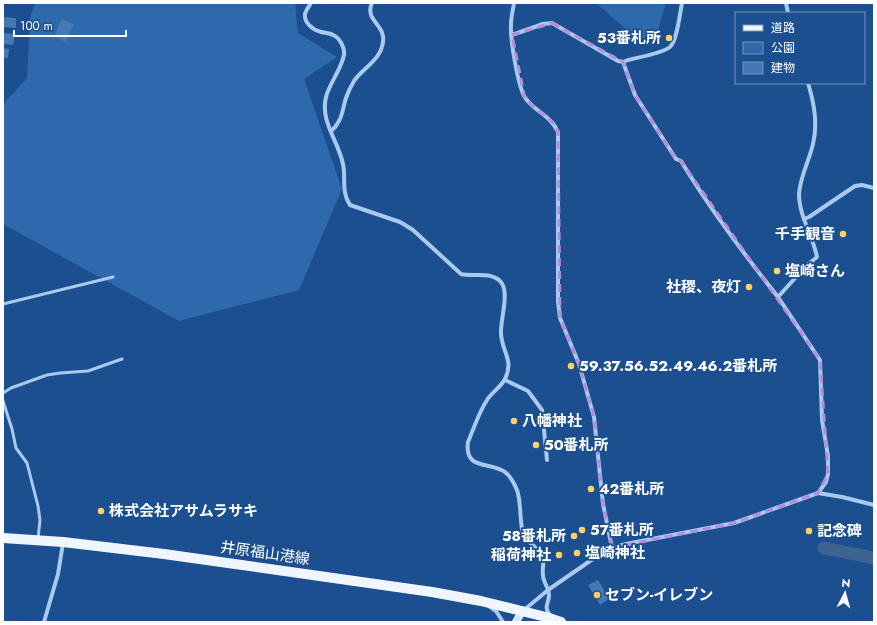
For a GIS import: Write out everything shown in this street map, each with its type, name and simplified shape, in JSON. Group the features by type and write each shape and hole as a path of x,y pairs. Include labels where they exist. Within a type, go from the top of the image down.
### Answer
{"main road":[{"name":"井原福山港線","path":"3,538 63,542 172,555 424,591 481,601 561,622"},
{"name":"井原福山港線","path":"522,611 542,622"}],"street":[{"path":"311,3 305,13 306,22 319,32 332,34 339,39 345,50 343,59 326,96 325,118 342,161 345,173 344,190 346,199 350,205 400,222 413,230 461,274 487,275 494,277 500,281 504,287 505,294 501,334 508,358 509,368 505,380 487,399 468,442 468,453 474,462 506,473 516,489 520,501 522,532 525,537 540,551 544,560 542,574 549,596 546,608 550,615 567,622"},
{"path":"331,131 340,120 346,97 355,80 378,56 382,49 384,36 381,29 370,15 370,7 372,3"},
{"path":"514,3 511,26 513,47 517,70 525,99 555,124 558,132 558,301 560,318 583,374 594,417 603,504 612,548"},
{"path":"512,34 543,24 552,23 618,61 623,62 663,51 671,47 682,3"},
{"path":"623,62 635,95 676,159 681,161 707,202 746,257 778,297 820,360 820,393 823,429 828,456 828,474 826,482 818,493"},
{"path":"778,297 816,257 799,197 800,186 813,143 816,118 808,84"},
{"path":"804,219 855,186 862,185 874,188"},
{"path":"505,380 528,391 542,410 547,460"},
{"path":"516,622 522,611 548,590 603,552 612,548 734,523 818,493 874,505"},
{"path":"44,622 58,574 63,542"},
{"path":"481,601 496,611 503,622"}],"lane":[{"path":"3,304 113,277"},
{"path":"3,393 11,388 47,375 60,372 88,371 122,359"},
{"path":"3,401 12,429 16,448 27,463 38,506 40,520 38,541"}],"highlighted area":[{"path":"552,23 623,62 635,95 676,159 681,161 820,360 828,474 818,493 734,523 612,548 603,504 594,417 579,364 560,318 558,132 555,124 525,99 512,35"}],"green space":[{"path":"35,3 295,3 298,33 337,57 304,79 342,189 299,290 179,321 3,224 3,104 27,78 30,18"},
{"path":"596,3 666,3 655,41 636,38"}],"building":[{"path":"4,17 16,18 16,28 3,27"},
{"path":"62,19 74,24 66,42 54,36"},
{"path":"3,33 15,34 13,45 3,44"},
{"path":"3,48 9,49 8,58 3,58"},
{"path":"598,580 609,599 600,605 588,585"}],"waterway":[{"path":"824,548 874,558"}],"place":[{"name":"53番札所","path":"669,38"},
{"name":"千手観音","path":"843,234"},
{"name":"塩崎さん","path":"777,271"},
{"name":"社稷、夜灯","path":"749,287"},
{"name":"59.37.56.52.49.46.2番札所","path":"571,366"},
{"name":"八幡神社","path":"514,421"},
{"name":"50番札所","path":"536,445"},
{"name":"42番札所","path":"591,489"},
{"name":"株式会社アサムラサキ","path":"101,511"},
{"name":"57番札所","path":"582,530"},
{"name":"記念碑","path":"809,531"},
{"name":"58番札所","path":"574,536"},
{"name":"塩崎神社","path":"577,553"},
{"name":"稲荷神社","path":"559,555"},
{"name":"セブン-イレブン","path":"597,595"}]}
